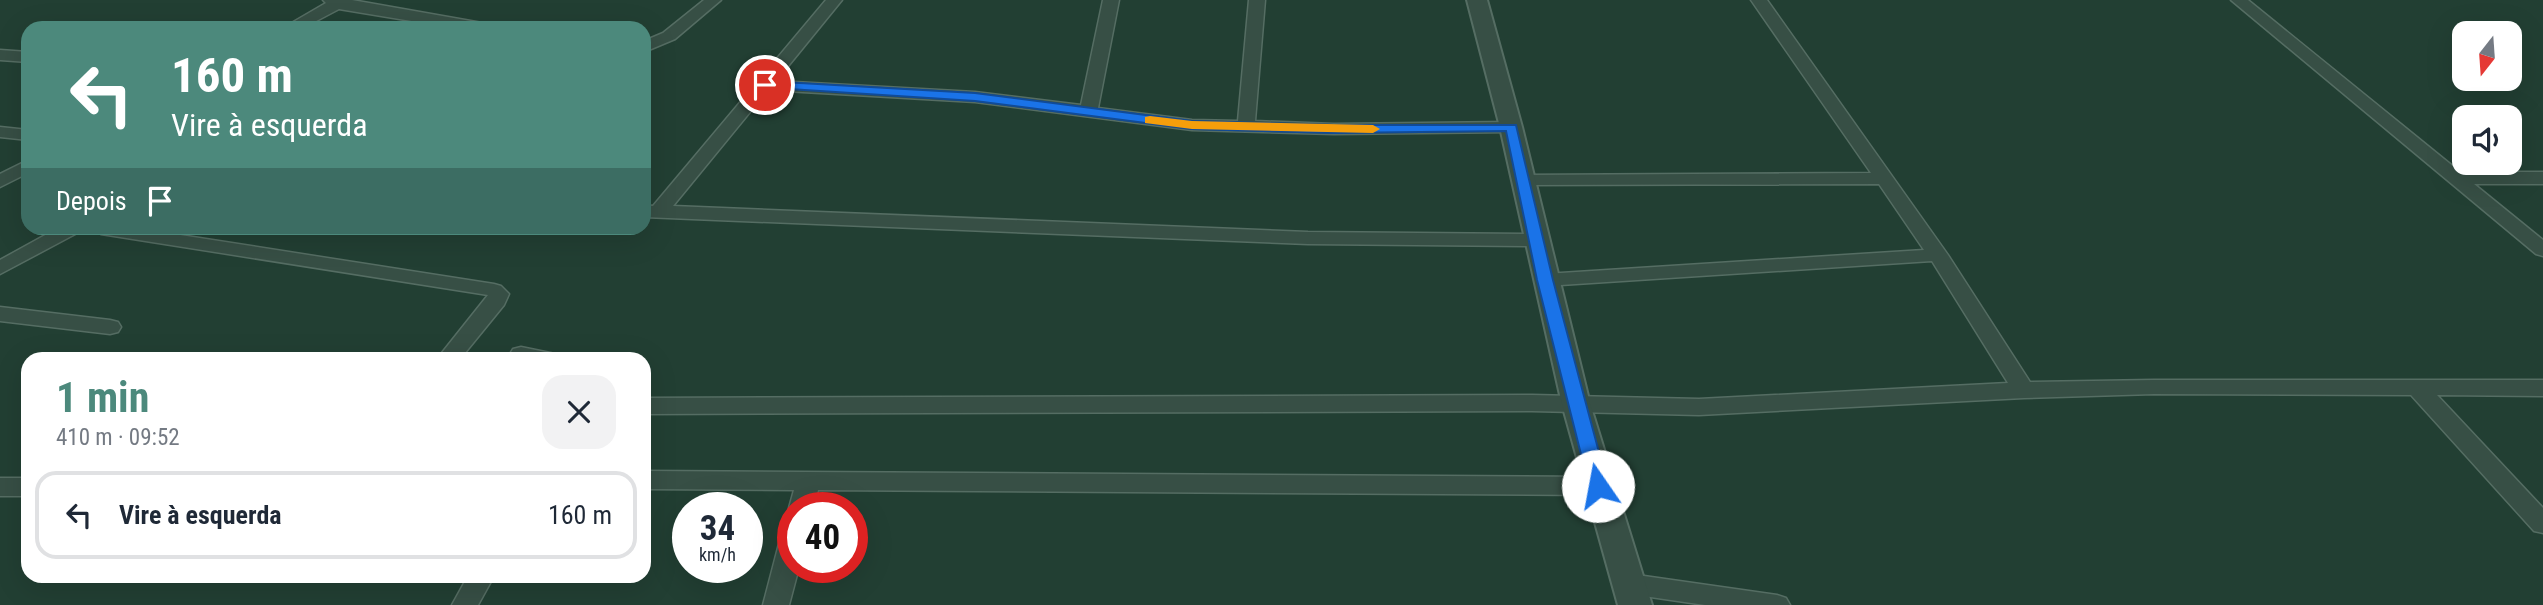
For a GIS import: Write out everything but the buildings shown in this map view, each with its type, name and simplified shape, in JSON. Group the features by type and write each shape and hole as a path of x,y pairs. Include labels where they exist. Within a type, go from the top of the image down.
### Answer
{"street":[{"path":"651,44 669,36 713,0"},
{"path":"651,211 765,85 778,65 834,0"},
{"path":"1088,112 1111,0"},
{"path":"1246,127 1257,0"},
{"path":"1477,0 1511,127 1576,404 1598,486 1633,595 1777,605"},
{"path":"1759,0 1938,255 2024,390"},
{"path":"2239,0 2543,250"},
{"path":"302,21 338,1 415,21"},
{"path":"0,55 21,56"},
{"path":"765,85 975,97 1192,125 1511,127"},
{"path":"0,132 21,134"},
{"path":"0,181 21,170"},
{"path":"1523,181 1883,178"},
{"path":"2456,178 2543,178"},
{"path":"651,211 1308,238 1536,240"},
{"path":"0,268 59,235"},
{"path":"145,235 494,290 499,294 497,300 454,352"},
{"path":"1545,280 1938,255"},
{"path":"0,314 110,327"},
{"path":"2416,387 2543,524"},
{"path":"651,406 1576,404 1699,407 2024,390 2543,388"},
{"path":"651,480 1598,486"},
{"path":"806,492 809,480"},
{"path":"0,487 21,487"},
{"path":"465,605 477,583"},
{"path":"776,605 782,583"}],"slow traffic":[{"path":"1150,120 1192,125 1373,129"}],"route":[{"path":"765,85 975,97 1192,125 1334,129 1511,127 1545,280 1598,486"}]}
